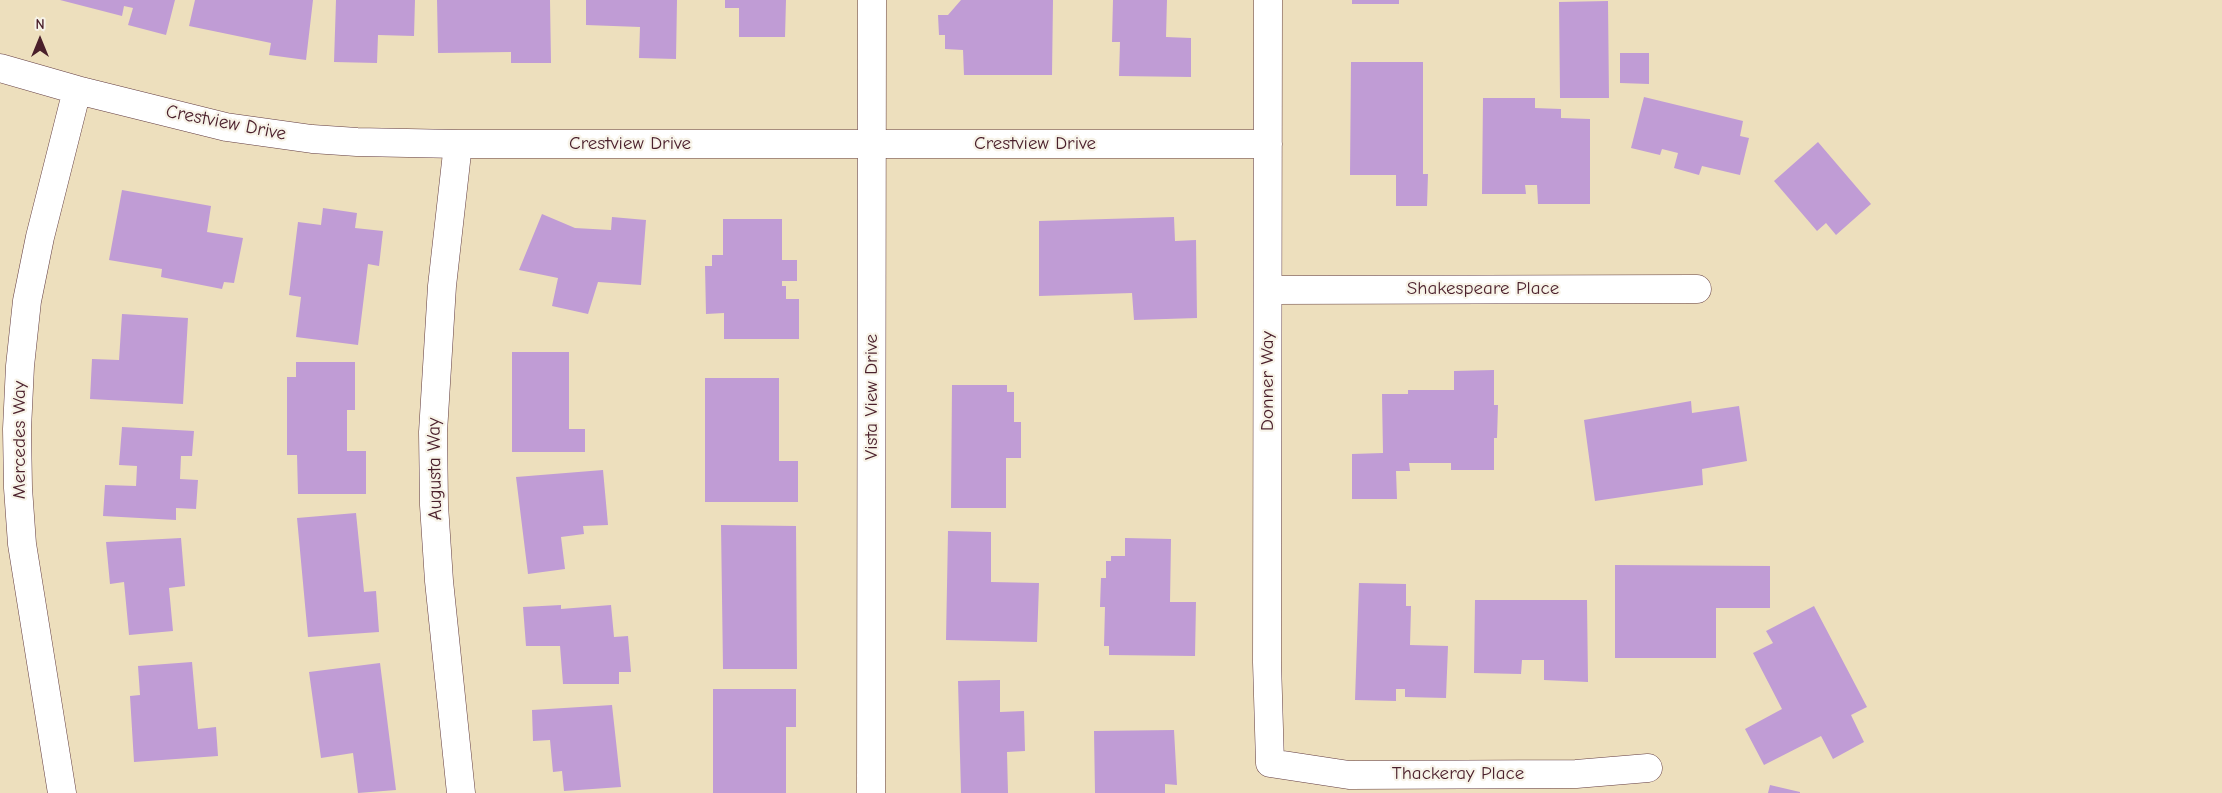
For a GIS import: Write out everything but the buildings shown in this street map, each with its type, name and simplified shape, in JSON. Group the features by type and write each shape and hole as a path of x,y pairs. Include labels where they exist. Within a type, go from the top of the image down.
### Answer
{"street":[{"name":"Vista View Drive","path":"871,793 872,0"},
{"name":"Donner Way","path":"1268,0 1267,662 1270,763"},
{"name":"Crestview Drive","path":"0,68 77,90 226,127 269,134 357,142 458,144 1268,144"},
{"name":"Mercedes Way","path":"62,793 22,544 18,488 17,429 20,366 27,301 40,237 77,90"},
{"name":"Augusta Way","path":"458,144 442,286 433,432 434,505 439,581 461,793"},
{"name":"Shakespeare Place","path":"1268,290 1697,289"},
{"name":"Thackeray Place","path":"1270,763 1349,775 1576,774 1648,768"}]}
